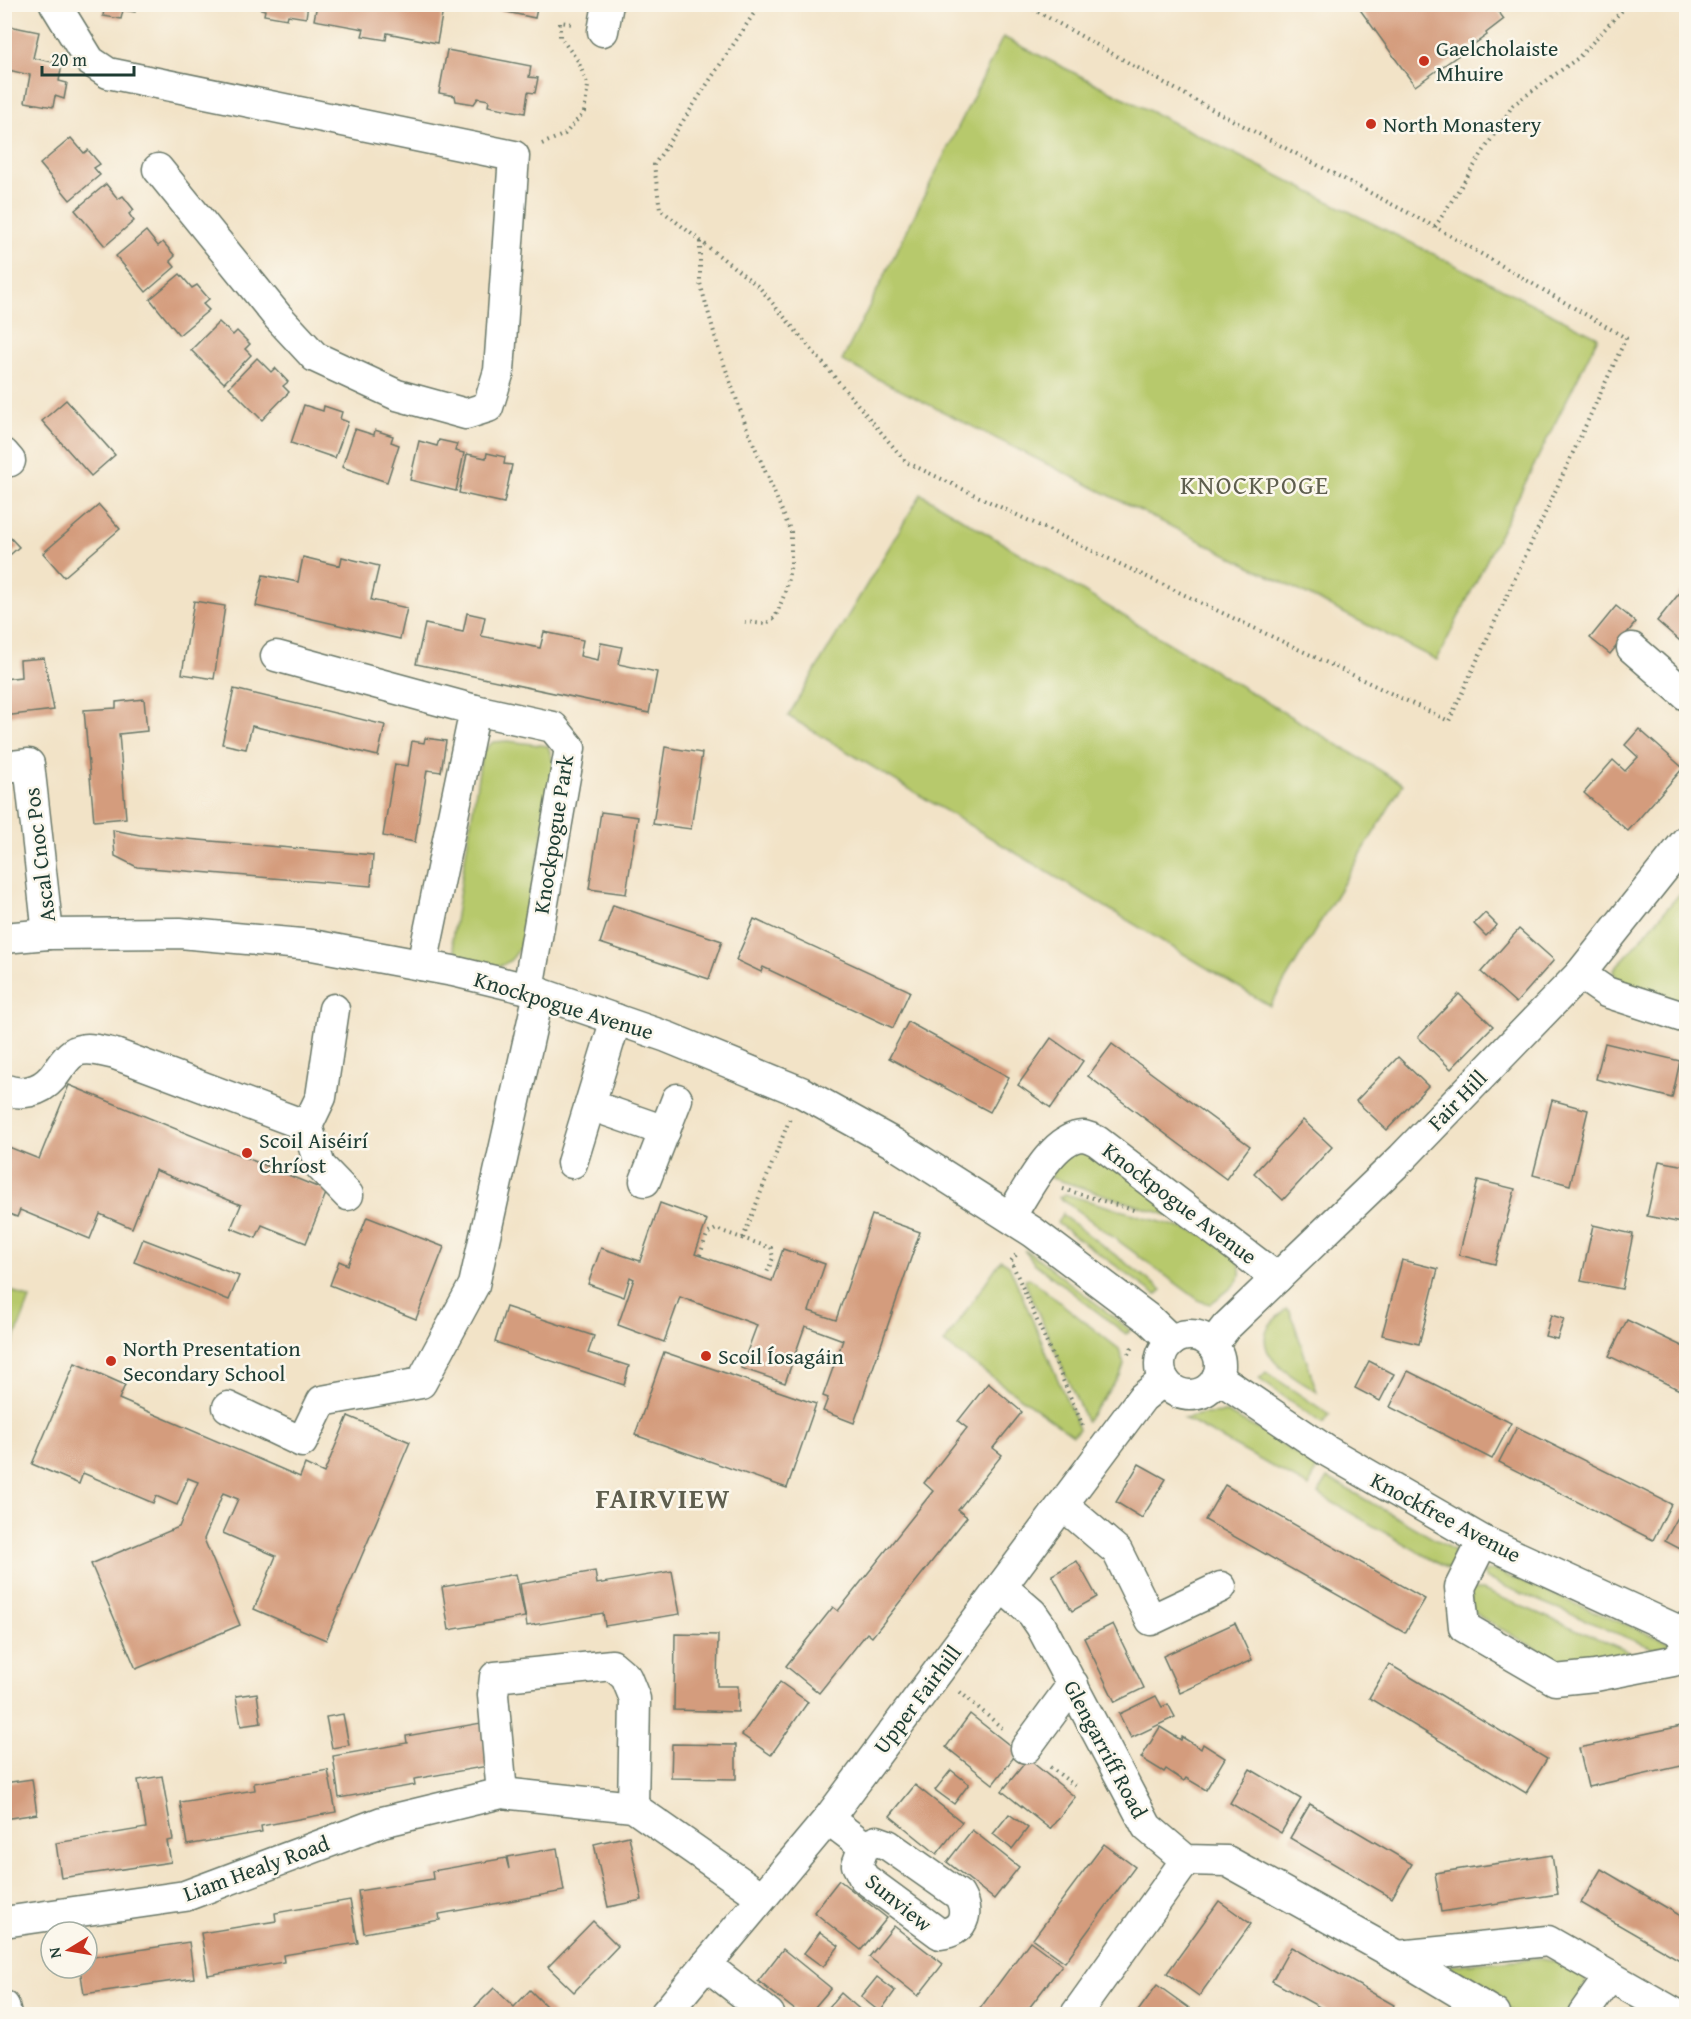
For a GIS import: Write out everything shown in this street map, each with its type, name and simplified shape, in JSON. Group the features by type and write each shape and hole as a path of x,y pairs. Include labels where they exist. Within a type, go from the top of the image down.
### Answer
{"street":[{"path":"55,4 90,61 108,73 514,156 499,371 488,407 466,414 397,395 315,357 278,317 158,169"},
{"path":"1632,648 1686,695"},
{"name":"Knockpogue Park","path":"228,1407 302,1442 322,1401 421,1383 474,1285 533,991 570,748 553,727 475,710 276,656"},
{"path":"422,965 475,710"},
{"name":"Ascal Cnoc Pos","path":"4,767 29,764 48,934"},
{"name":"Fair Hill","path":"1212,1345 1226,1327 1401,1158 1580,974 1686,841"},
{"name":"Knockpogue Avenue","path":"4,938 48,934 180,933 312,945 422,965 533,991 616,1019 667,1037 801,1092 893,1143 1010,1217 1150,1320 1172,1341"},
{"path":"1580,974 1606,992 1686,1018"},
{"path":"334,1009 321,1097 307,1126 320,1166 348,1196"},
{"path":"572,1163 616,1019"},
{"path":"4,1089 14,1094 30,1092 50,1080 60,1065 74,1052 91,1049 115,1054 307,1126"},
{"path":"645,1181 677,1099"},
{"path":"590,1105 665,1131"},
{"name":"Knockpogue Avenue","path":"1010,1217 1046,1160 1065,1143 1083,1136 1097,1141 1277,1278"},
{"path":"1188,1335 1205,1339 1212,1345 1219,1360 1217,1377 1205,1391 1187,1395 1170,1387 1164,1380 1160,1372 1161,1355 1172,1341 1188,1335"},
{"name":"Knockfree Avenue","path":"1217,1377 1327,1451 1483,1541 1686,1634"},
{"name":"Upper Fairhill","path":"677,2010 706,1965 828,1819 1142,1398 1164,1380"},
{"path":"1063,1505 1117,1551 1151,1620 1221,1587"},
{"path":"1483,1541 1460,1587 1464,1627 1555,1680 1595,1676 1673,1661 1686,1650"},
{"name":"Glengarriff Road","path":"1002,1587 1032,1613 1073,1684 1147,1827 1186,1860"},
{"path":"502,1793 494,1695 495,1677 612,1665 626,1677 635,1699 633,1807"},
{"path":"1026,1748 1073,1684"},
{"name":"Liam Healy Road","path":"4,1922 185,1896 382,1821 502,1793 633,1807 762,1897"},
{"name":"Sunview","path":"828,1819 864,1846"},
{"path":"1076,2014 1186,1860 1227,1861 1398,1956 1495,2014"},
{"path":"1398,1956 1548,1941 1676,2014"},
{"path":"706,1965 769,2014"},
{"path":"1583,2014 1610,1976"},
{"path":"4,2006 6,2014"}],"path":[{"path":"760,4 654,165 660,209 759,287 906,462 1449,721 1626,338 1435,227 1202,104 1024,4"},
{"path":"1435,227 1513,105 1578,58 1628,4"},
{"path":"514,156 565,134 585,112 588,86 578,61 560,37 560,22 605,18"},
{"path":"700,242 700,283 719,350 746,426 791,532 791,564 785,593 775,618 765,624 745,622"},
{"path":"743,1238 801,1092"},
{"path":"1035,1178 1056,1187 1147,1215"},
{"path":"700,1255 707,1234 716,1229 771,1248 773,1258 766,1275"},
{"path":"1011,1261 1084,1429"},
{"path":"961,1694 974,1705"}],"green space":[{"path":"1003,37 1598,337 1437,660 842,361"},
{"path":"921,494 1403,784 1270,1006 788,716"},
{"path":"508,741 548,746 556,770 520,947 508,962 489,967 457,956 452,940 482,752 493,742"},
{"path":"1683,890 1686,893 1686,1007 1618,985 1614,970"},
{"path":"1083,1146 1201,1226 1049,1177 1068,1153"},
{"path":"1065,1194 1212,1237 1239,1259 1238,1279 1210,1304 1200,1301 1059,1197"},
{"path":"1062,1214 1162,1290 1156,1295 1057,1223"},
{"path":"1024,1250 1038,1258 1130,1330 1126,1334 1034,1263"},
{"path":"1001,1260 1009,1265 1079,1429 1073,1435 944,1343"},
{"path":"1029,1278 1119,1349 1124,1364 1120,1376 1086,1421 1026,1285 1025,1279"},
{"path":"5,1288 30,1299 11,1348 5,1346"},
{"path":"1286,1309 1290,1311 1317,1392 1279,1366 1266,1348 1265,1337 1269,1326"},
{"path":"1266,1372 1330,1415 1323,1424 1259,1379"},
{"path":"1227,1413 1265,1433 1317,1468 1309,1487 1184,1418"},
{"path":"1328,1478 1462,1555 1453,1572 1318,1494"},
{"path":"1493,1570 1676,1645 1654,1649 1487,1579 1483,1573"},
{"path":"1470,1590 1483,1590 1637,1655 1574,1670 1480,1617 1472,1609"},
{"path":"1537,1958 1555,1962 1586,1979 1587,1984 1567,2014 1517,2014 1442,1973 1445,1966"}],"building":[{"path":"105,4 136,4 135,12 123,10 121,19 103,16"},
{"path":"242,4 308,4 306,18 288,15 287,19 264,15 265,10"},
{"path":"317,4 444,4 437,43 387,33 386,40 362,36 364,29 314,20"},
{"path":"494,4 538,4 535,18 493,9"},
{"name":"Gaelcholaiste Mhuire","path":"1356,4 1493,4 1504,19 1486,33 1487,35 1415,86"},
{"path":"4,25 39,32 33,58 62,64 59,81 67,83 64,99 55,96 53,107 25,102 30,75 4,69"},
{"path":"447,50 531,66 529,77 538,78 535,93 528,92 525,113 488,106 489,100 478,98 474,104 456,101 455,96 439,93"},
{"path":"71,138 84,153 88,150 100,164 94,168 100,175 70,200 40,164"},
{"path":"106,184 118,199 123,196 134,210 129,214 134,221 105,246 75,210"},
{"path":"146,231 158,246 163,242 175,256 170,261 175,267 146,292 116,256"},
{"path":"180,274 192,288 197,285 209,299 203,304 209,310 179,335 150,299"},
{"path":"219,322 233,335 237,331 250,344 245,349 251,355 224,383 191,350"},
{"path":"257,358 271,372 275,368 288,382 283,386 289,392 262,420 229,387"},
{"path":"66,400 115,455 91,476 42,421"},
{"path":"304,405 323,411 324,406 342,412 340,419 348,422 335,458 291,443"},
{"path":"355,429 374,435 375,430 393,436 391,442 399,445 387,482 342,467"},
{"path":"439,440 457,444 455,451 464,453 456,491 410,480 419,441 437,446"},
{"path":"487,453 505,457 504,464 512,465 504,503 459,493 467,454 486,458"},
{"path":"99,505 120,529 64,577 43,553"},
{"path":"4,531 19,547 4,560"},
{"path":"303,557 340,566 342,557 379,566 371,600 407,608 400,639 256,606 263,575 298,582"},
{"path":"1686,585 1686,646 1657,621"},
{"path":"194,601 225,606 214,679 182,674"},
{"path":"1616,606 1636,622 1610,654 1590,638"},
{"path":"467,613 485,617 481,636 540,648 544,632 583,640 580,656 598,660 601,643 622,647 618,664 657,672 649,713 416,664 425,624 463,632"},
{"path":"44,658 54,710 4,716 4,679 21,677 20,660"},
{"path":"234,689 385,725 378,756 252,726 246,749 222,744"},
{"path":"144,699 147,731 119,734 126,818 94,821 84,710 116,708 116,702"},
{"path":"1639,729 1683,768 1628,831 1584,793 1613,760 1625,771 1638,757 1625,745"},
{"path":"425,738 446,741 441,772 427,770 415,842 383,836 395,764 408,766 412,741 424,743"},
{"path":"665,747 702,753 691,829 653,824"},
{"path":"601,812 638,817 626,894 589,889"},
{"path":"113,830 140,835 373,855 371,886 137,867 115,856"},
{"path":"613,905 722,941 709,979 600,943"},
{"path":"1485,913 1497,925 1486,936 1474,924"},
{"path":"754,919 910,991 893,1028 763,967 761,972 736,960"},
{"path":"1519,929 1554,960 1516,1003 1481,972"},
{"path":"1459,994 1493,1026 1451,1069 1418,1037"},
{"path":"908,1022 1009,1077 990,1112 889,1058"},
{"path":"1051,1038 1083,1061 1051,1108 1018,1085"},
{"path":"1605,1043 1680,1061 1672,1098 1596,1079"},
{"path":"1112,1044 1250,1146 1226,1179 1088,1076"},
{"path":"1398,1057 1428,1086 1387,1130 1356,1101"},
{"path":"69,1085 327,1191 306,1243 262,1225 256,1238 231,1228 241,1205 155,1170 132,1228 100,1214 90,1239 20,1210 17,1217 4,1212 4,1145 39,1159"},
{"path":"1552,1100 1588,1110 1570,1185 1533,1175"},
{"path":"1303,1120 1332,1147 1283,1200 1254,1173"},
{"path":"1659,1161 1686,1166 1686,1224 1647,1216"},
{"path":"1478,1180 1515,1189 1495,1264 1459,1255"},
{"path":"660,1203 707,1220 695,1254 772,1281 783,1249 825,1264 809,1311 836,1320 872,1215 920,1232 854,1423 823,1411 828,1398 823,1396 843,1340 805,1326 785,1383 741,1368 757,1325 680,1297 664,1342 618,1325 634,1279 630,1277 624,1297 588,1284 601,1248 640,1261"},
{"path":"367,1217 444,1247 416,1319 330,1285 339,1261 348,1265"},
{"path":"1593,1225 1633,1234 1622,1289 1581,1281"},
{"path":"143,1239 239,1276 229,1300 134,1262"},
{"path":"1402,1260 1438,1269 1419,1344 1382,1335"},
{"path":"506,1307 594,1336 588,1353 629,1366 624,1385 495,1342"},
{"path":"1551,1315 1564,1319 1557,1339 1545,1336"},
{"path":"1627,1320 1686,1348 1686,1393 1609,1356"},
{"path":"664,1352 816,1404 787,1488 635,1435"},
{"path":"1369,1361 1394,1374 1380,1401 1355,1388"},
{"path":"75,1363 125,1385 119,1399 300,1477 305,1464 324,1473 348,1416 410,1442 326,1640 254,1609 276,1556 223,1533 238,1499 223,1493 204,1539 240,1625 136,1669 91,1564 179,1527 198,1482 188,1478 177,1505 156,1496 153,1503 83,1473 79,1484 32,1464"},
{"path":"1408,1371 1511,1423 1492,1459 1390,1407"},
{"path":"988,1383 1022,1412 993,1448 1002,1455 958,1510 967,1517 872,1637 867,1633 819,1693 786,1666 833,1607 838,1611 933,1491 924,1483 967,1428 958,1421"},
{"path":"1517,1427 1671,1504 1653,1540 1499,1462"},
{"path":"1139,1464 1166,1479 1142,1518 1116,1502"},
{"path":"1225,1485 1425,1599 1405,1633 1205,1520"},
{"path":"1684,1506 1686,1507 1686,1552 1665,1541"},
{"path":"1077,1561 1097,1597 1072,1611 1052,1575"},
{"path":"595,1571 597,1584 672,1571 680,1614 605,1626 603,1613 527,1626 520,1584"},
{"path":"516,1574 525,1617 449,1630 442,1587"},
{"path":"1235,1623 1252,1660 1180,1693 1163,1656"},
{"path":"1113,1624 1144,1688 1115,1702 1084,1638"},
{"path":"675,1634 718,1635 717,1686 738,1686 738,1712 674,1710"},
{"path":"1389,1664 1547,1759 1526,1793 1369,1698"},
{"path":"780,1682 808,1702 771,1755 742,1735"},
{"path":"257,1693 261,1723 241,1726 236,1696"},
{"path":"1156,1696 1162,1707 1168,1704 1175,1717 1131,1738 1119,1714"},
{"path":"343,1714 349,1745 332,1748 326,1717"},
{"path":"970,1714 1018,1752 993,1784 946,1747"},
{"path":"481,1723 488,1766 414,1779 415,1785 339,1798 333,1756 407,1743 406,1736"},
{"path":"1686,1725 1686,1765 1588,1787 1579,1748"},
{"path":"1160,1727 1201,1749 1203,1744 1225,1758 1206,1790 1186,1778 1184,1781 1166,1769 1164,1772 1141,1758"},
{"path":"672,1744 736,1745 736,1779 671,1778"},
{"path":"1028,1759 1075,1797 1050,1829 1002,1791"},
{"path":"1250,1769 1301,1799 1281,1833 1230,1803"},
{"path":"328,1770 336,1812 261,1826 262,1832 187,1845 180,1802 255,1790 254,1783"},
{"path":"951,1770 969,1784 954,1804 935,1790"},
{"path":"162,1776 173,1840 167,1841 171,1862 61,1878 56,1843 146,1828 138,1780"},
{"path":"32,1779 37,1814 4,1819 4,1783"},
{"path":"915,1785 962,1822 937,1854 890,1816"},
{"path":"1310,1804 1412,1864 1392,1898 1290,1838"},
{"path":"1009,1814 1028,1828 1012,1849 993,1834"},
{"path":"972,1830 1019,1867 994,1899 947,1862"},
{"path":"629,1836 642,1900 608,1907 594,1844"},
{"path":"1104,1844 1135,1867 1065,1962 1033,1939"},
{"path":"557,1848 564,1891 439,1914 440,1920 364,1933 358,1891 433,1879 432,1871 506,1858 509,1869 507,1857"},
{"path":"1552,1855 1558,1894 1441,1912 1435,1873"},
{"path":"1601,1869 1686,1919 1686,1957 1683,1962 1581,1903"},
{"path":"839,1880 887,1918 861,1950 814,1912"},
{"path":"350,1900 358,1943 283,1955 284,1962 208,1975 201,1933 276,1921 275,1913"},
{"path":"1219,1901 1251,1924 1199,1996 1167,1973"},
{"path":"593,1921 618,1946 574,1992 548,1967"},
{"path":"894,1926 943,1964 918,1996 869,1957"},
{"path":"820,1932 839,1946 823,1967 804,1953"},
{"path":"1030,1941 1062,1965 1025,2014 976,2014"},
{"path":"189,1942 194,1978 84,1994 82,1980 99,1980 99,1956"},
{"path":"1291,1947 1394,2005 1389,2014 1332,2014 1272,1981"},
{"path":"783,1949 831,1988 809,2014 800,2014 758,1981"},
{"path":"877,1977 895,1991 880,2012 861,1997"},
{"path":"1157,1985 1189,2008 1185,2014 1136,2014"},
{"path":"494,1988 514,2007 530,1990 554,2014 481,2014 475,2007"},
{"path":"841,1993 864,2013 866,2014 823,2014"}],"place":[{"name":"Gaelcholaiste Mhuire","path":"1424,61"},
{"name":"North Monastery","path":"1371,124"},
{"name":"Scoil Aiséirí Chríost","path":"247,1153"},
{"name":"Scoil Íosagáin","path":"706,1356"},
{"name":"North Presentation Secondary School","path":"111,1361"}],"district":[{"name":"KNOCKPOGE","path":"1255,484"},
{"name":"FAIRVIEW","path":"663,1497"}]}
